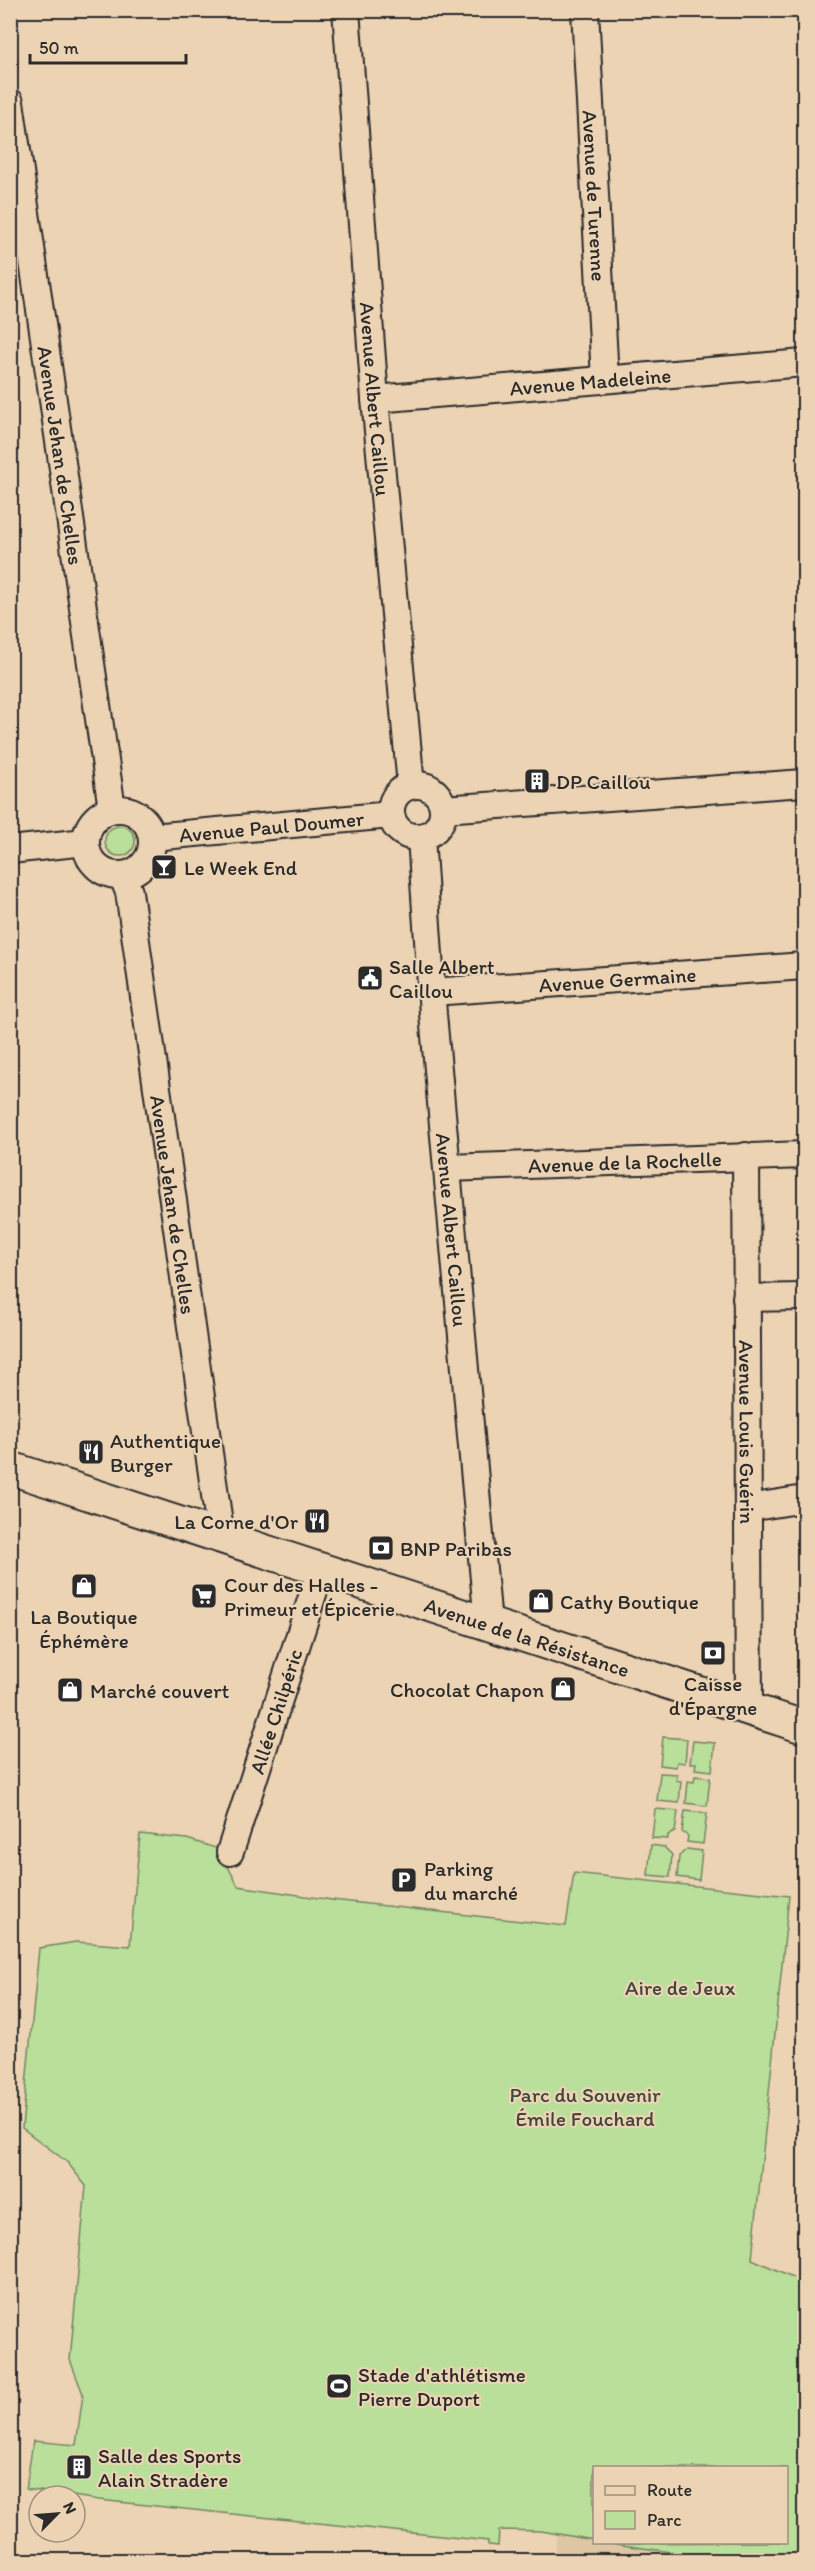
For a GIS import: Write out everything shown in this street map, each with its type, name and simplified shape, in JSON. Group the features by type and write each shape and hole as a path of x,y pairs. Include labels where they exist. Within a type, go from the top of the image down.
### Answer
{"street":[{"name":"Avenue Albert Caillou","path":"346,10 375,399 411,786"},
{"name":"Avenue de Turenne","path":"585,10 605,380"},
{"name":"Avenue Jehan de Chelles","path":"10,102 112,809"},
{"name":"Avenue Madeleine","path":"375,399 804,363"},
{"path":"442,809 804,783"},
{"path":"418,785 432,790 441,802 442,809 437,827 421,837 405,834 393,823 391,815 393,800 397,793 418,785"},
{"path":"112,809 123,809 142,818 152,837 148,858 142,866 122,875 102,870 93,862 86,842 93,821 112,809"},
{"name":"Avenue Paul Doumer","path":"152,837 391,815"},
{"name":"Avenue Albert Caillou","path":"421,837 432,992 488,1624"},
{"path":"10,850 86,842"},
{"name":"Avenue Jehan de Chelles","path":"122,875 127,884 130,904 220,1537"},
{"name":"Avenue Germaine","path":"432,992 804,966"},
{"name":"Avenue de la Rochelle","path":"447,1168 804,1155"},
{"name":"Avenue Louis Guérin","path":"746,1156 749,1708"},
{"path":"746,1298 804,1297"},
{"name":"Avenue de la Résistance","path":"10,1468 804,1727"},
{"path":"748,1508 804,1499"},
{"name":"Allée Chilpéric","path":"230,1852 321,1569"}],"shaded area":[{"path":"556,2533 593,2540 593,2544 699,2556 700,2560 556,2560"}],"green space":[{"path":"120,826 126,827 134,835 134,847 126,855 120,856 114,855 106,847 105,841 106,835 114,827"},
{"path":"663,1737 687,1739 685,1763 677,1762 676,1767 660,1765"},
{"path":"693,1741 715,1743 712,1771 695,1769 696,1763 690,1763"},
{"path":"660,1773 677,1774 676,1780 681,1781 679,1803 657,1801"},
{"path":"695,1776 710,1778 707,1806 686,1803 688,1781 694,1782"},
{"path":"655,1809 678,1811 675,1832 668,1835 668,1839 652,1838"},
{"path":"685,1811 707,1813 703,1844 687,1842 688,1836 682,1832"},
{"name":"Parc du Souvenir Émile Fouchard","path":"140,1834 187,1839 219,1849 238,1886 332,1900 566,1926 574,1873 789,1896 752,2259 804,2282 804,2560 699,2560 699,2556 615,2544 788,2544 788,2466 593,2466 593,2540 541,2531 499,2530 498,2546 488,2545 488,2541 87,2498 87,2484 27,2484 26,2489 33,2441 76,2445 83,2394 70,2360 86,2186 67,2162 22,2128 39,1948 76,1942 130,1946"},
{"path":"651,1845 664,1847 672,1855 670,1877 648,1875"},
{"path":"687,1849 702,1851 699,1880 677,1877 679,1856"}],"place":[{"name":"DP Caillou","path":"537,781"},
{"name":"Le Week End","path":"164,867"},
{"name":"Salle Albert Caillou","path":"370,978"},
{"name":"Authentique Burger","path":"91,1452"},
{"name":"La Corne d'Or","path":"317,1521"},
{"name":"BNP Paribas","path":"381,1548"},
{"name":"La Boutique Éphémère","path":"84,1586"},
{"name":"Cour des Halles - Primeur et Épicerie","path":"204,1596"},
{"name":"Cathy Boutique","path":"541,1601"},
{"name":"Caisse d'Épargne","path":"713,1653"},
{"name":"Chocolat Chapon","path":"563,1689"},
{"name":"Marché couvert","path":"70,1690"},
{"name":"Parking du marché","path":"404,1880"},
{"name":"Stade d'athlétisme Pierre Duport","path":"339,2386"},
{"name":"Salle des Sports Alain Stradère","path":"79,2467"}],"park label":[{"name":"Aire de Jeux","path":"680,1987"}]}
